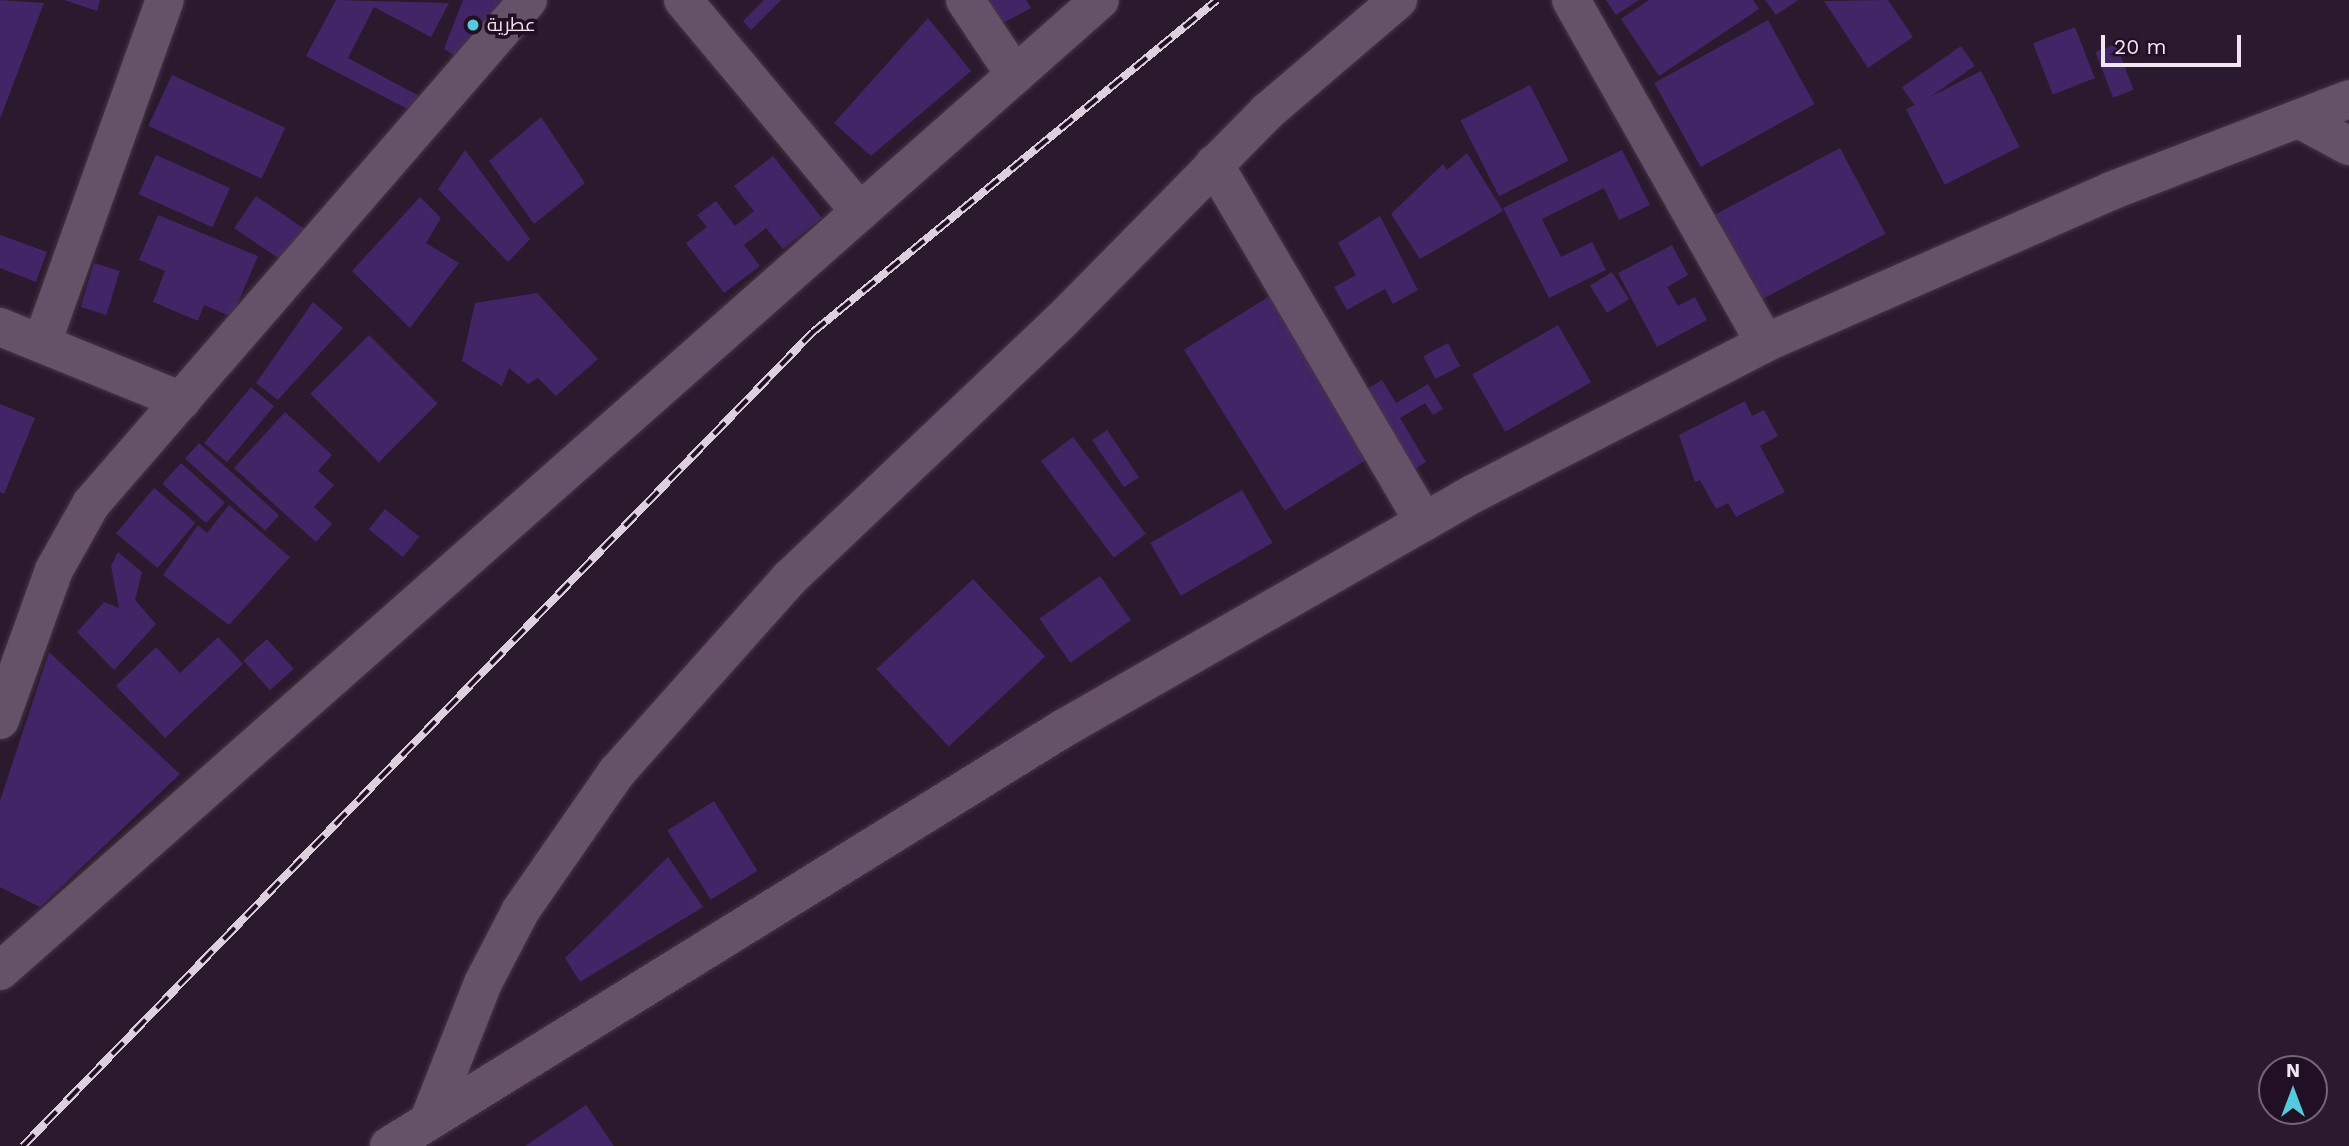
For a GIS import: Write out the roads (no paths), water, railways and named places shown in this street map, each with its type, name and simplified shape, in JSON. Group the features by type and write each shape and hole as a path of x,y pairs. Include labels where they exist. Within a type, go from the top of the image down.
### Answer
{"street":[{"path":"42,343 165,0"},
{"path":"0,720 54,570 91,504 528,0"},
{"path":"683,0 860,212"},
{"path":"965,0 1015,75"},
{"path":"0,971 1100,0"},
{"path":"429,1121 483,983 521,910 617,772 790,578 1060,322 1214,164 1398,0"},
{"path":"1571,0 1765,343"},
{"path":"390,1146 1075,722 1424,522 1765,343 2112,191 2301,120 2349,99"},
{"path":"2301,120 2349,146"},
{"path":"1214,164 1424,522"},
{"path":"0,327 182,401"}],"railway":[{"path":"23,1146 813,332 1217,0"}],"place":[{"name":"عطرية","path":"473,25"}]}
